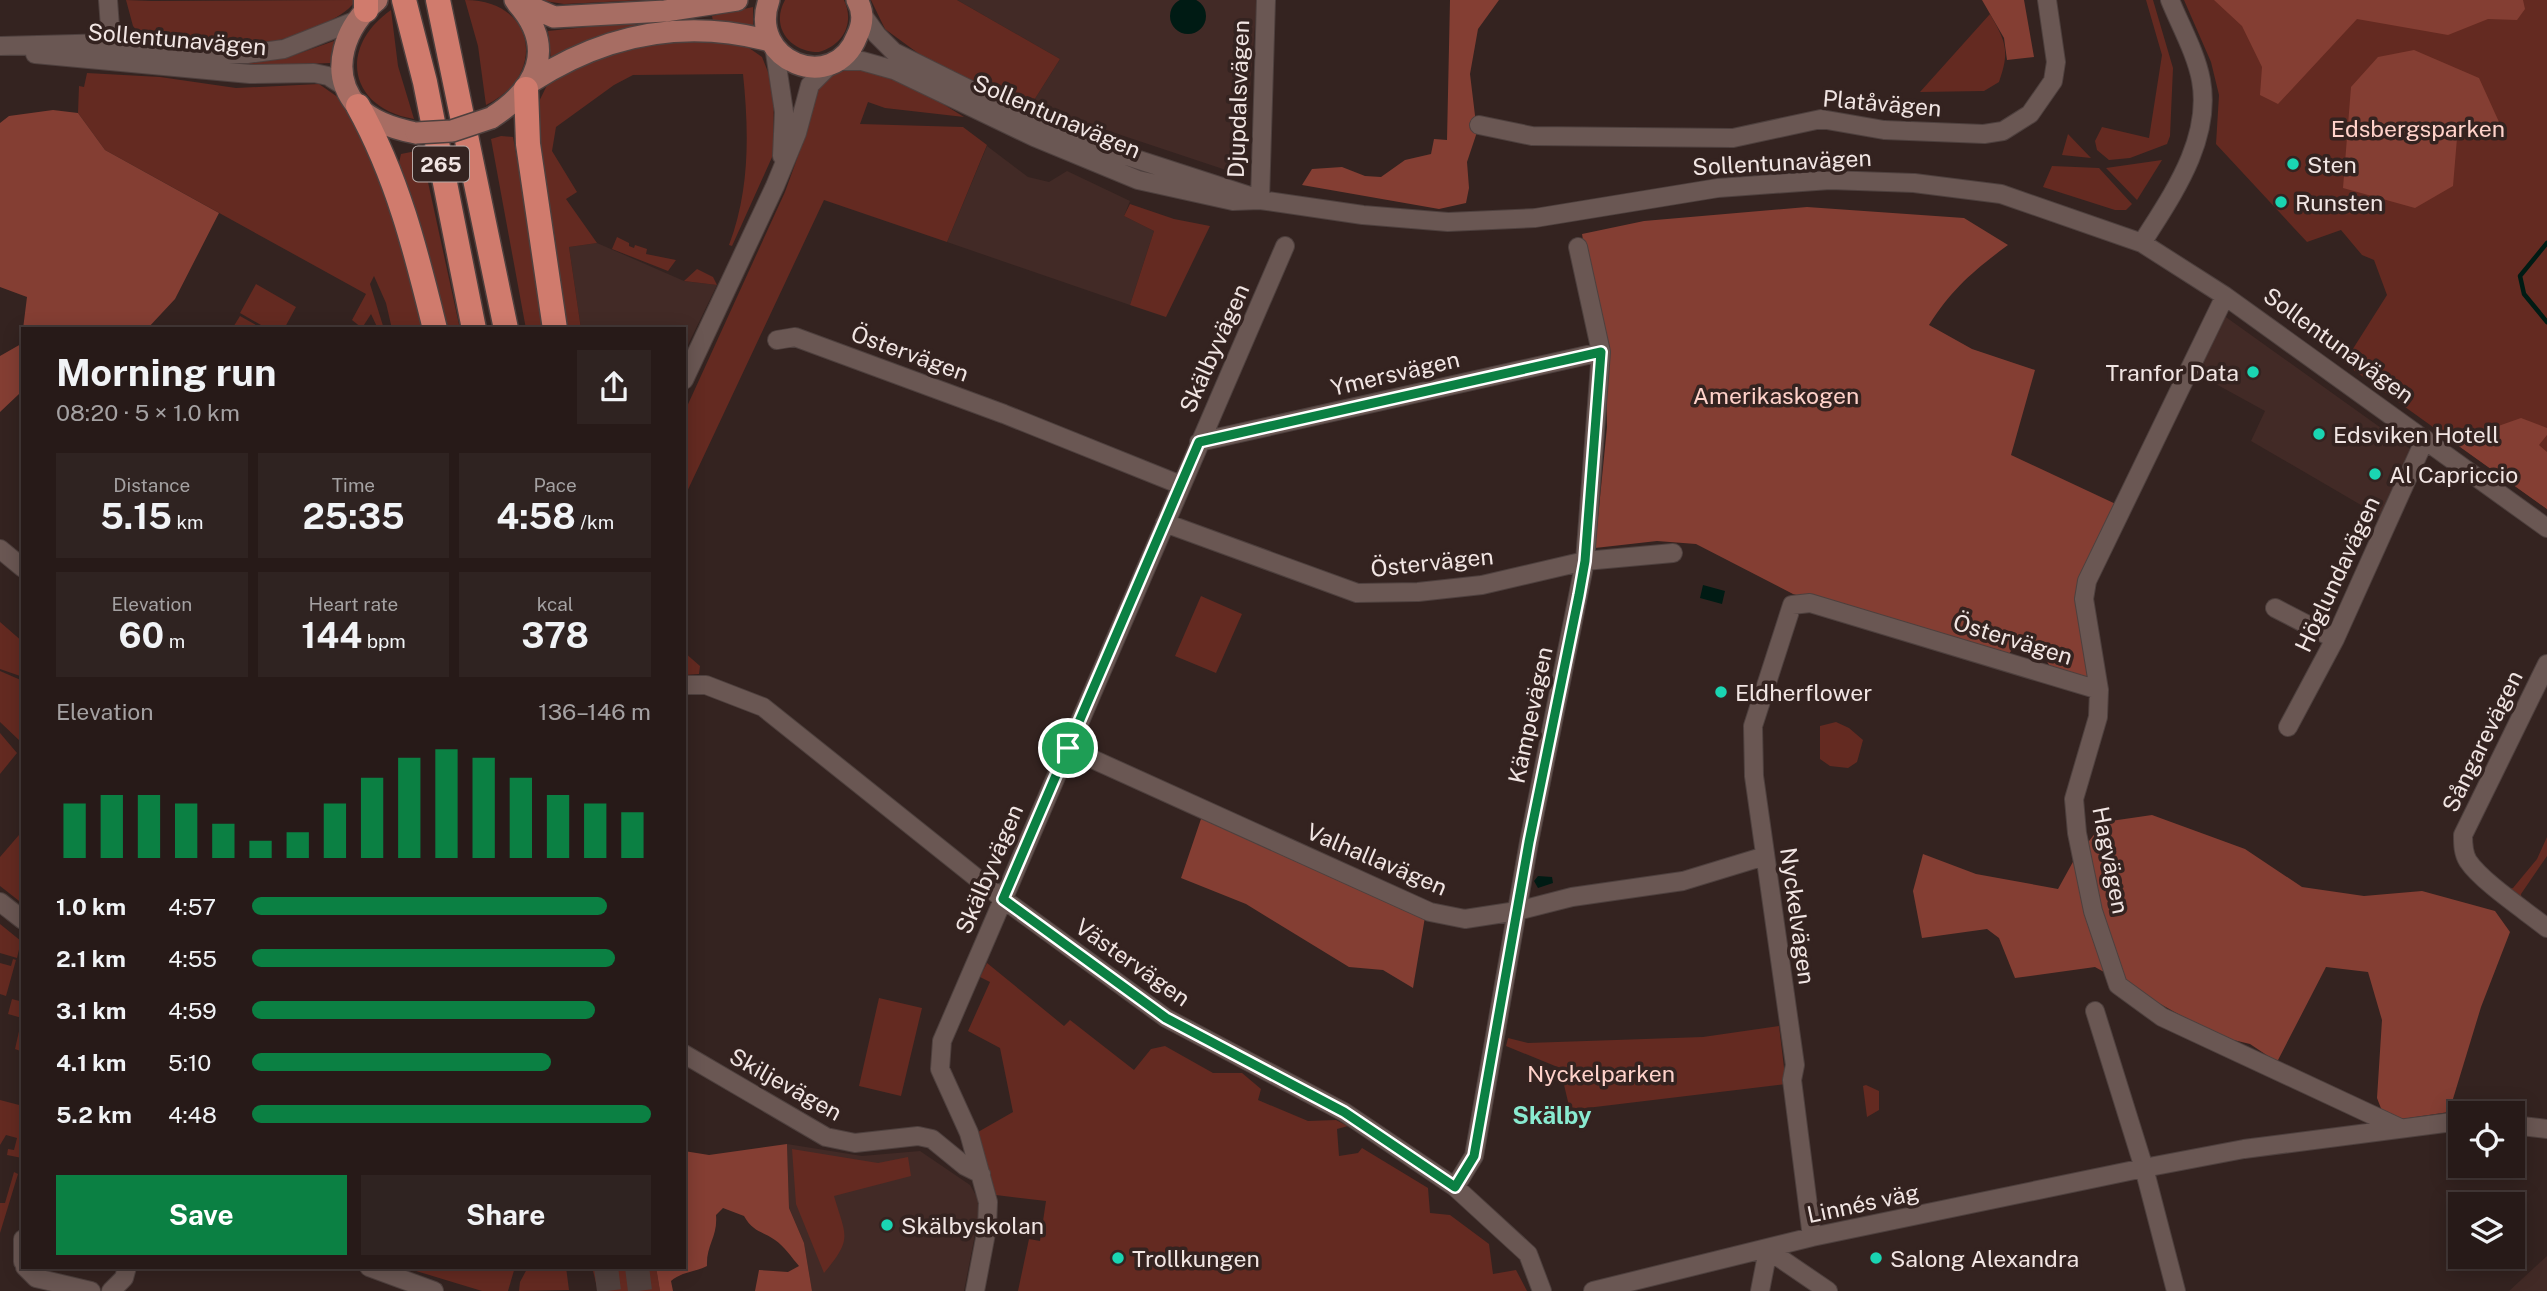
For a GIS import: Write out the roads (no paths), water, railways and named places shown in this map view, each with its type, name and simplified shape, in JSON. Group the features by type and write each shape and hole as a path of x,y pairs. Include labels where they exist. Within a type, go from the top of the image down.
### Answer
{"highway":[{"name":"265","path":"404,0 425,82 474,327"},
{"name":"265","path":"438,0 506,327"},
{"path":"529,86 528,145 555,327"},
{"path":"352,97 382,149 407,215 435,327"}],"main road":[{"path":"515,0 554,17 665,11 737,0"},
{"path":"515,0 537,35 538,58 529,86"},
{"path":"769,0 765,27 772,44 788,60 802,66 835,63 854,46 859,4"},
{"path":"367,7 342,54 352,97 376,121 416,133 452,131 491,118 510,106 529,86 592,48 634,36 677,32 732,32 772,44"}],"street":[{"path":"108,0 112,52"},
{"name":"Djupdalsvägen","path":"1259,200 1266,0"},
{"name":"Platåvägen","path":"1479,125 1532,135 1733,138 1821,119 1884,130 1984,134 2003,131 2030,114 2047,94 2053,81 2056,62 2047,0"},
{"path":"2142,243 2178,184 2194,149 2202,109 2201,79 2170,0"},
{"name":"Sollentunavägen","path":"859,4 894,52 1059,134 1148,166 1234,189 1259,200"},
{"name":"Sollentunavägen","path":"0,49 247,54 284,48 367,7"},
{"path":"772,44 785,112 783,149 775,187"},
{"name":"Sollentunavägen","path":"112,52 250,75 314,73 328,76 352,97"},
{"name":"Sollentunavägen","path":"835,63 862,61 894,70 1022,132 1139,180 1233,201 1259,200 1363,215 1448,222 1535,218 1718,188 1830,180 1913,183 2001,194 2142,243 2225,296 2547,528"},
{"path":"686,376 775,187 797,133 810,85 835,63"},
{"name":"Skälbyvägen","path":"975,1291 987,1228 988,1202 969,1133 940,1069 942,1041 1285,246"},
{"name":"Kämpevägen","path":"1455,1187 1474,1156 1517,911 1585,561 1601,352 1578,247"},
{"name":"Hagvägen","path":"2225,296 2087,581 2084,599 2099,690 2098,717 2074,799 2077,833 2094,911 2118,985 2162,1017 2398,1127"},
{"name":"Östervägen","path":"777,340 795,337 1004,414 1181,485"},
{"name":"Ymersvägen","path":"1199,442 1601,352"},
{"name":"Höglundavägen","path":"2288,727 2335,639 2425,439"},
{"name":"Östervägen","path":"1165,523 1357,593 1405,593 1482,584 1585,561 1673,553"},
{"path":"0,549 21,566"},
{"name":"Östervägen","path":"1792,605 1810,603 2099,690"},
{"name":"Nyckelvägen","path":"1792,605 1753,726 1754,776 1795,1065 1791,1080 1812,1237"},
{"path":"2275,608 2335,639"},
{"name":"Sångarevägen","path":"2547,664 2463,835 2462,847 2479,873 2547,929"},
{"name":"Västervägen","path":"686,685 706,685 763,707 1003,899 1166,1018 1344,1112 1455,1187 1528,1254 1542,1291"},
{"name":"Valhallavägen","path":"1068,748 1430,912 1465,919 1517,911 1572,897 1683,880 1765,856"},
{"path":"0,902 21,918"},
{"path":"2095,1011 2144,1168 2176,1291"},
{"name":"Skiljevägen","path":"686,1055 826,1137 855,1143 918,1136 932,1139 965,1166 981,1174"},
{"name":"Linnés väg","path":"1593,1291 1642,1286 1812,1237 2144,1168 2244,1149 2448,1122"},
{"path":"2525,1126 2547,1129"},
{"path":"1760,1291 1768,1250 1828,1291"},
{"path":"27,1269 36,1278 91,1291"},
{"path":"111,1291 124,1278 126,1269"},
{"path":"374,1269 434,1291"}],"water":[{"path":"1181,0 1195,0 1204,9 1204,23 1195,32 1181,32 1172,23 1172,9"},
{"path":"1703,585 1725,591 1722,604 1700,598"},
{"path":"1538,876 1552,877 1553,883 1538,888 1534,881"}],"waterway":[{"path":"2547,243 2520,276 2524,294 2547,322"}],"tunnel":[{"path":"606,1269 609,1291"},
{"path":"637,1269 640,1291"}],"place":[{"name":"Sten","path":"2293,164"},
{"name":"Runsten","path":"2281,202"},
{"name":"Tranfor Data","path":"2253,372"},
{"name":"Edsviken Hotell","path":"2319,434"},
{"name":"Al Capriccio","path":"2375,474"},
{"name":"Eldherflower","path":"1721,692"},
{"name":"Skälbyskolan","path":"887,1225"},
{"name":"Trollkungen","path":"1118,1258"},
{"name":"Salong Alexandra","path":"1876,1258"}],"district":[{"name":"Skälby","path":"1552,1115"}],"park label":[{"name":"Edsbergsparken","path":"2418,128"},
{"name":"Amerikaskogen","path":"1776,395"},
{"name":"Nyckelparken","path":"1601,1073"}]}
